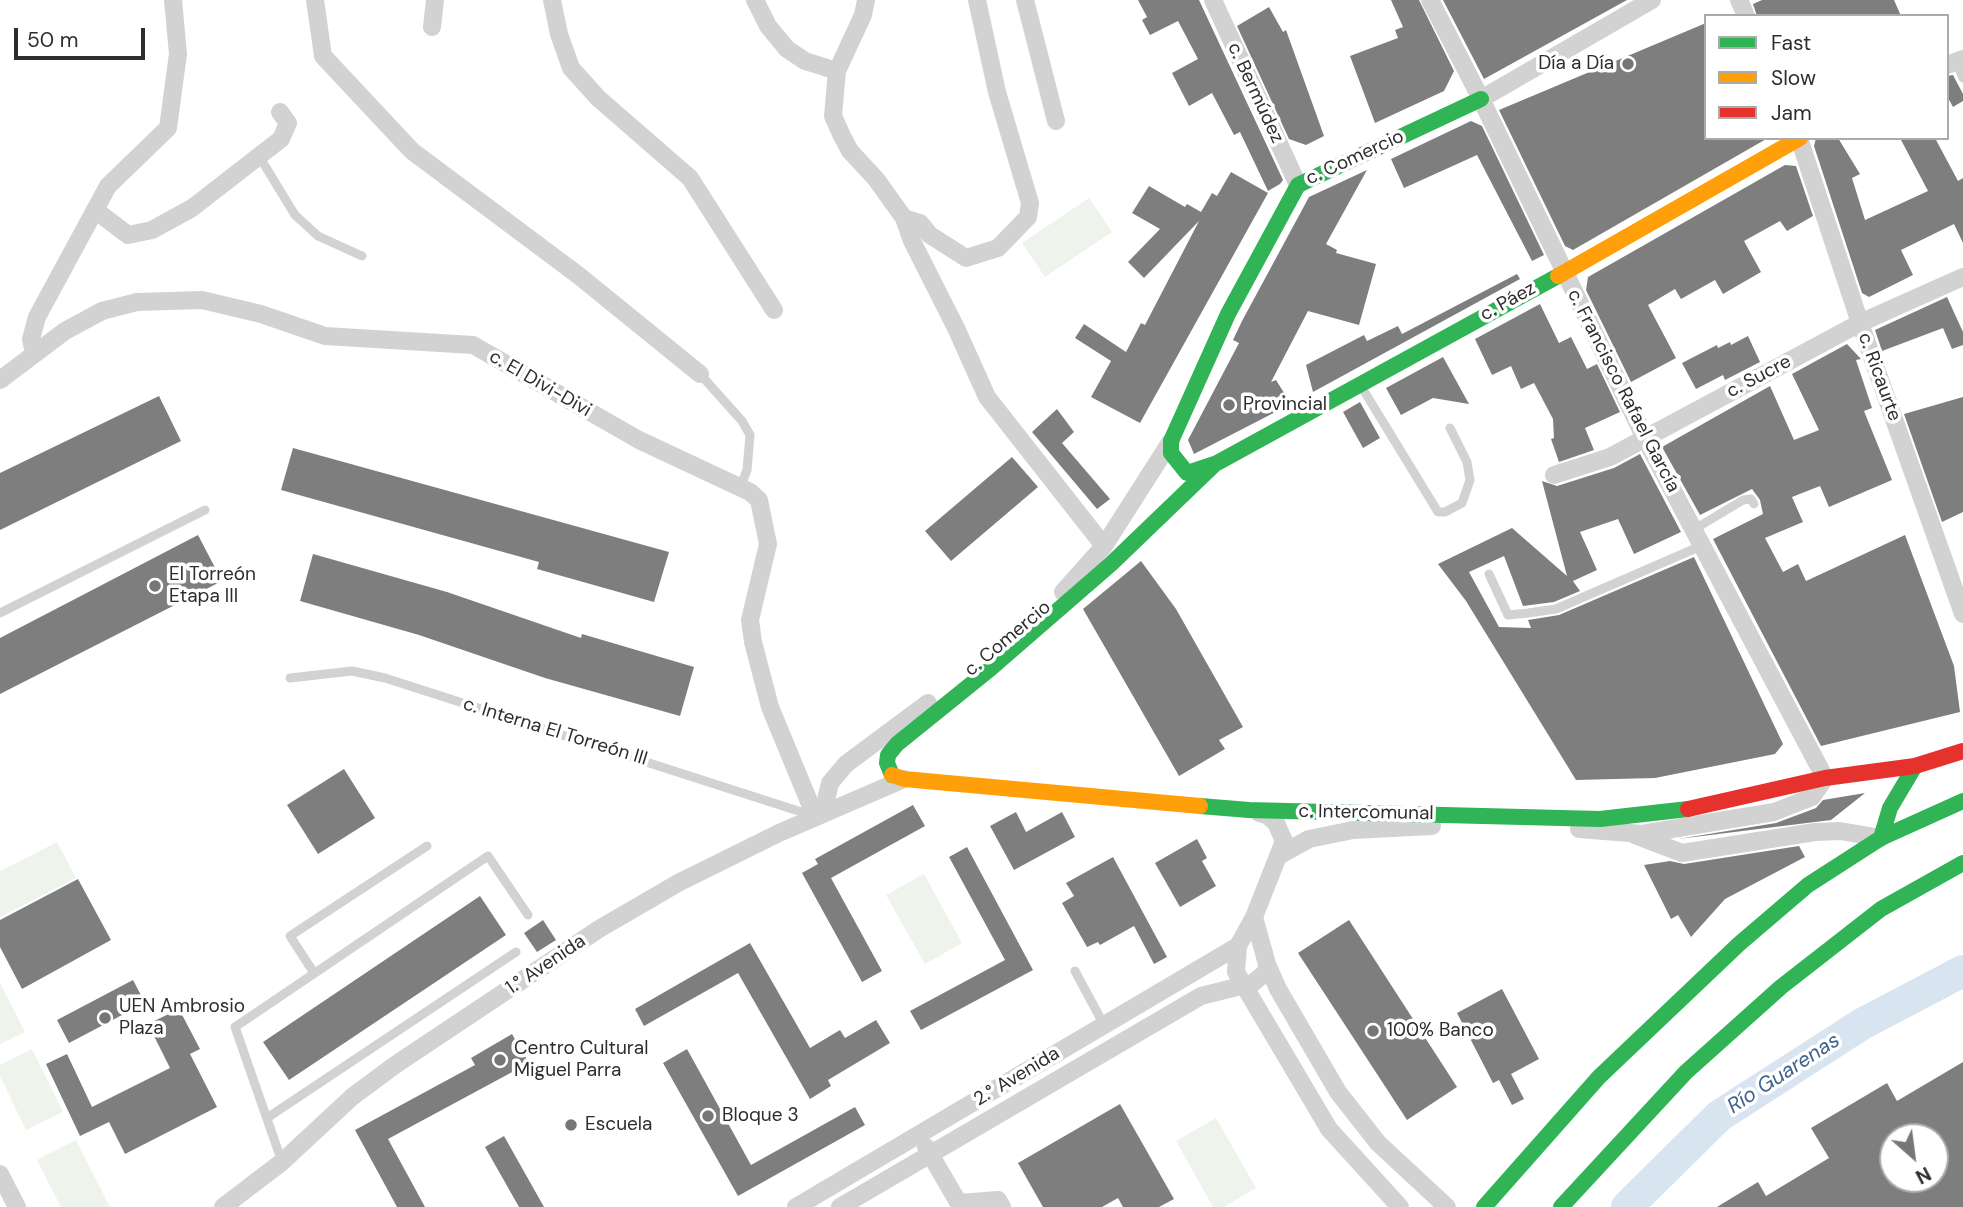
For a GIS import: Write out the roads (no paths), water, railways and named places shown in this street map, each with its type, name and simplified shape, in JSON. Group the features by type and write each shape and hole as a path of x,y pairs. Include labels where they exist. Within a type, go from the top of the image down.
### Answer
{"street":[{"path":"34,353 31,339 37,317 114,177 168,128 178,54 173,0"},
{"path":"315,0 323,56 412,151 579,275 700,374"},
{"path":"432,27 435,0"},
{"path":"552,0 562,44 571,68 598,98 690,178 774,310"},
{"path":"755,0 768,26 787,49 806,61 837,71"},
{"path":"866,0 863,15 837,71 833,116 849,150 876,179 904,218 912,241 987,397 1104,546"},
{"path":"904,218 920,223 930,235 966,258 998,248 1028,217 1030,203 997,92 977,0"},
{"path":"1025,0 1056,121"},
{"name":"c. Bermúdez","path":"1213,0 1298,185"},
{"name":"c. Francisco Rafael García","path":"1430,0 1481,99 1645,438 1825,778"},
{"path":"1481,99 1652,0"},
{"name":"c. Comercio","path":"822,813 831,783 846,764 992,656 1066,589 1104,546 1171,441 1228,314 1298,185 1481,99"},
{"path":"95,210 124,233 141,234 192,208 281,139 288,123 280,112"},
{"name":"c. Páez","path":"1215,464 1795,140"},
{"name":"c. Ricaurte","path":"1800,140 1860,323 1963,614"},
{"name":"c. Sucre","path":"1554,475 1594,464 1860,323 1963,277"},
{"name":"c. El Divi-Divi","path":"0,380 34,353 102,311 157,300 202,300 333,337 473,345 639,440 740,488 759,500 768,544 750,620 753,642 770,707 822,813"},
{"path":"1171,441 1174,463 1187,473 1215,464"},
{"path":"888,755 897,744 990,669 1111,564 1215,464"},
{"path":"891,730 887,762 892,775 904,779"},
{"name":"c. Intercomunal","path":"904,779 1249,810 1600,820 1710,806 1825,778 1915,766 1963,751"},
{"path":"1881,838 1890,808 1915,766"},
{"name":"c. Intercomunal","path":"1280,855 1309,839 1353,830 1445,826 1642,834 1774,812 1812,797 1825,778"},
{"name":"1.° Avenida","path":"223,1207 282,1162 352,1097 395,1065 600,929 678,883 822,813 904,779"},
{"path":"1484,1207 1599,1077 1738,944 1808,885 1881,838 1963,802"},
{"path":"1249,810 1267,814 1283,832 1280,855 1254,917 1238,946 1236,972 1242,987 1328,1129 1400,1207"},
{"path":"1600,820 1682,853 1815,832 1840,831 1881,838"},
{"path":"1561,1207 1686,1072 1781,987 1881,909 1963,863"},
{"path":"1254,917 1267,964 1317,1058 1354,1115 1413,1177 1447,1207"},
{"name":"2.° Avenida","path":"796,1207 1238,946"},
{"path":"840,1207 1201,996 1242,987 1263,976 1267,964"},
{"path":"919,1134 960,1205 998,1200 1002,1207"},
{"path":"0,1174 18,1207"}],"lane":[{"path":"258,156 295,215 318,236 362,256"},
{"path":"700,374 750,435 747,470 740,488"},
{"path":"1360,385 1438,512 1445,512 1462,503 1470,480 1466,462 1450,428"},
{"path":"1489,574 1508,615 1556,609 1697,538 1744,500 1751,499 1754,504"},
{"path":"0,613 205,510"},
{"name":"c. Interna El Torreón III","path":"290,678 352,671 385,678 822,813"},
{"path":"314,973 290,936 427,846"},
{"path":"282,1162 235,1027 488,856 528,915"},
{"path":"267,1118 516,952"},
{"path":"1075,971 1104,1025"}],"waterway":[{"name":"Río Guarenas","path":"1627,1207 1719,1116 1862,1024 1963,971"}],"place":[{"name":"Día a Día","path":"1628,64"},
{"name":"Provincial","path":"1229,405"},
{"name":"El Torreón Etapa III","path":"155,586"},
{"name":"UEN Ambrosio Plaza","path":"105,1018"},
{"name":"100% Banco","path":"1373,1031"},
{"name":"Centro Cultural Miguel Parra","path":"500,1060"},
{"name":"Bloque 3","path":"708,1116"},
{"name":"Escuela","path":"571,1125"}]}
